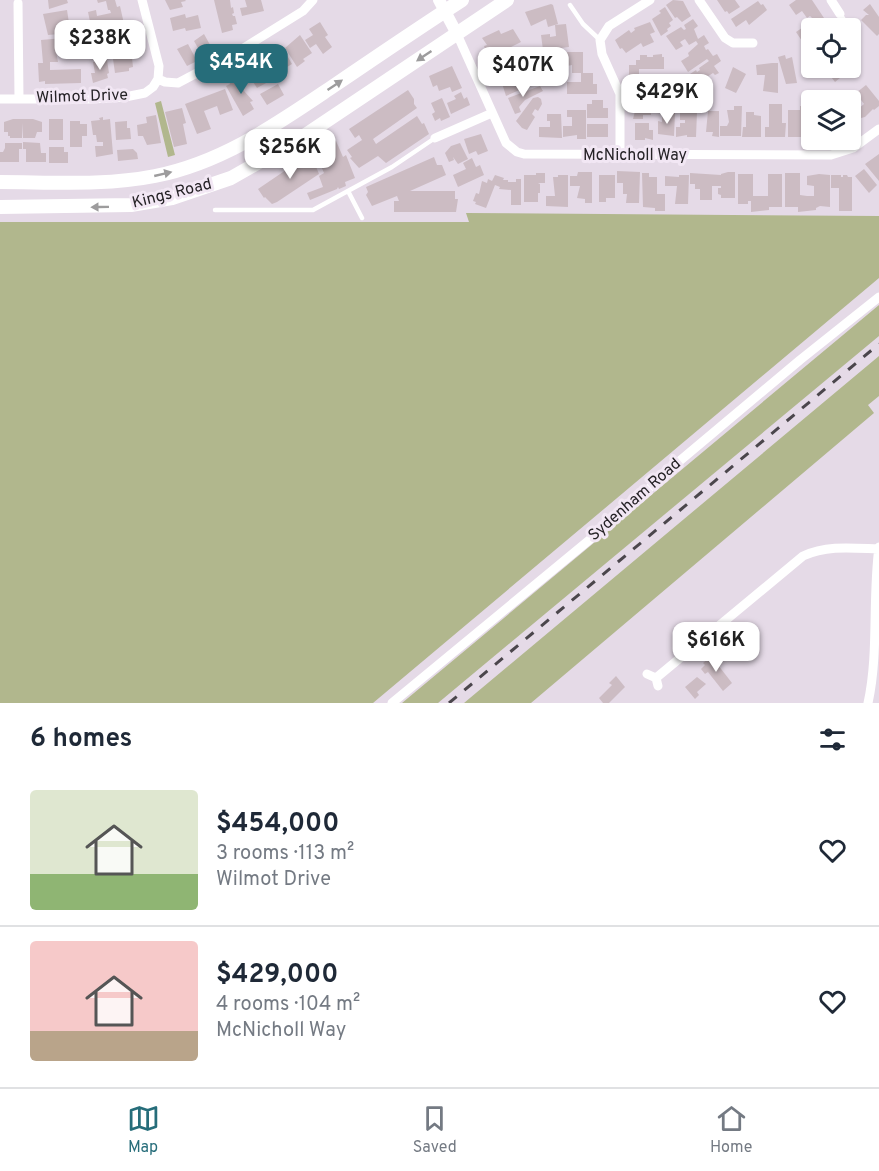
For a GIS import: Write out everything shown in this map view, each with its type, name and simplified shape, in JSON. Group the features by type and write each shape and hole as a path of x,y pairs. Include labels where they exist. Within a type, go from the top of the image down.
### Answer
{"main road":[{"name":"Kings Road","path":"0,182 121,181 154,176 202,163 235,149 270,129 442,6 462,0"},
{"name":"Kings Road","path":"0,207 131,205 172,198 213,185 244,171 301,138 507,0"}],"street":[{"path":"142,0 159,66 158,79 178,83 242,49 303,11 313,0"},
{"path":"620,155 620,94 602,54 600,40 609,26 650,0"},
{"path":"699,0 725,38 733,42 753,43"},
{"path":"833,1 840,14"},
{"path":"18,3 19,99"},
{"path":"442,6 457,34"},
{"name":"McNicholl Way","path":"457,34 506,142 517,152 533,155 831,155 854,148 879,129"},
{"name":"Wilmot Drive","path":"0,99 125,97 145,93 158,79"},
{"path":"435,138 492,113"},
{"name":"Sydenham Road","path":"392,703 622,513 676,464 800,360 879,297"},
{"path":"654,679 803,556 832,548 879,548 877,683 868,703"}],"lane":[{"path":"570,5 583,24 600,40"},
{"path":"840,14 843,18"},
{"path":"215,210 313,210 392,167 435,138"},
{"path":"348,190 362,218"}],"green space":[{"path":"161,101 175,155 168,157 155,103"},
{"path":"466,213 879,216 879,278 373,703 0,703 0,222 469,222"},
{"path":"879,305 879,336 438,703 402,703"},
{"path":"879,356 879,396 868,405 874,413 531,703 464,703"}],"building":[{"path":"48,0 67,0 68,3 49,9"},
{"path":"97,0 115,0 117,7 120,6 124,24 92,31 88,12 96,10 97,16 111,13 106,1 98,3"},
{"path":"165,0 186,1 181,2 183,7 170,10"},
{"path":"214,0 230,0 234,13 232,14 237,24 232,25 233,30 222,33"},
{"path":"245,0 261,0 264,11 242,16 240,8 247,7"},
{"path":"673,0 683,1 691,16 682,22 677,17 675,18 666,5"},
{"path":"717,0 735,0 740,7 729,14"},
{"path":"796,0 812,0 824,18 810,16 807,18 802,11 796,15 789,5"},
{"path":"758,1 767,10 749,25 746,20 736,27 731,19"},
{"path":"551,4 558,24 548,27 546,19 531,26 525,12"},
{"path":"870,4 879,17 877,36 861,20 869,15 863,10"},
{"path":"665,7 673,20 669,23 671,26 667,29 668,31 661,36 652,19"},
{"path":"67,10 69,23 58,24 59,34 48,35 43,14"},
{"path":"185,14 186,18 198,15 201,28 173,31 170,18"},
{"path":"693,19 698,26 694,29 698,39 704,35 709,43 704,46 706,50 708,49 713,56 717,54 721,61 714,66 719,73 715,75 713,73 702,80 704,83 691,88 684,78 700,70 699,68 709,61 707,59 688,72 681,61 689,56 688,53 698,44 696,41 689,45 685,39 680,42 683,46 676,50 666,36 681,27 686,29 684,25"},
{"path":"320,22 328,35 325,37 332,47 323,54 316,44 310,48 305,40 313,35 309,29"},
{"path":"650,22 655,32 650,34 654,42 643,47 641,43 626,53 622,48 620,49 615,40 629,30 631,33 635,30 634,28"},
{"path":"566,24 569,47 543,50 541,35 556,36 555,25"},
{"path":"126,25 132,51 121,54 119,46 104,50 102,39 96,40 95,33"},
{"path":"513,29 521,42 491,57 489,50 486,51 484,46 487,45 482,38 499,30 501,34"},
{"path":"801,29 801,40 796,32"},
{"path":"204,34 214,52 203,57 194,41"},
{"path":"300,35 312,53 297,67 285,48"},
{"path":"75,37 77,54 66,56 66,50 56,51 58,62 50,62 50,70 81,69 81,83 45,84 45,81 39,82 38,63 43,63 41,40"},
{"path":"188,44 197,61 187,66 177,49"},
{"path":"282,47 292,64 277,73 271,64 275,60 271,54"},
{"path":"516,47 521,59 510,63 511,66 505,68 513,81 520,78 524,88 506,96 500,77 498,78 489,59"},
{"path":"133,52 133,67 129,68 129,71 115,73 113,59"},
{"path":"554,52 583,52 583,73 593,73 593,84 597,84 597,94 567,94 567,82 581,82 581,73 572,73 572,65 562,67 562,71 554,71"},
{"path":"662,54 664,69 639,69 639,75 629,75 629,65 636,65 636,60 640,60 640,55 653,57 653,55"},
{"path":"785,55 786,59 792,57 797,83 786,84 778,57"},
{"path":"107,60 108,78 93,83 91,73 95,73 93,62"},
{"path":"778,63 778,93 763,91 765,75 757,75 756,65"},
{"path":"257,65 268,82 257,88 246,71"},
{"path":"452,66 462,88 452,92 450,87 439,91 437,85 433,87 429,76"},
{"path":"733,67 746,74 736,93 725,88"},
{"path":"243,73 248,82 242,86 253,101 250,102 254,109 243,116 226,86 233,79 237,80 235,78"},
{"path":"649,76 657,76 657,80 674,80 674,93 646,93 646,96 636,96 636,86 645,86 645,81 649,81"},
{"path":"278,84 284,95 267,105 260,94"},
{"path":"866,85 879,101 879,106 861,118 861,106 864,104 860,90"},
{"path":"540,86 543,91 525,100 519,107 521,112 515,114 508,98"},
{"path":"225,89 233,110 220,115 217,106 204,111 211,129 197,134 185,104"},
{"path":"408,90 417,108 373,139 376,144 417,116 422,124 424,123 429,134 386,163 378,156 359,168 350,158 352,157 347,150 362,140 359,135 355,138 349,129"},
{"path":"461,92 464,99 467,97 470,105 451,114 447,103 456,99 454,96"},
{"path":"538,97 542,104 538,111 535,109 532,114 535,117 527,130 522,128 516,121 533,98"},
{"path":"442,98 450,117 435,121 432,114 435,112 431,103"},
{"path":"592,100 603,100 603,108 608,108 608,118 587,118 587,104 592,104"},
{"path":"633,101 650,101 651,115 643,115 643,119 633,119 635,111 633,111"},
{"path":"769,104 782,104 782,123 786,123 785,137 765,137 765,127 769,127"},
{"path":"734,106 742,106 741,136 720,136 720,126 727,126 729,122 727,110 734,110"},
{"path":"801,106 801,137 788,137 788,110 800,110"},
{"path":"182,108 186,123 183,124 187,144 174,147 165,112"},
{"path":"567,110 586,110 586,139 577,139 577,135 563,137 563,126 572,126 572,117 567,117"},
{"path":"708,111 719,111 719,137 712,136 713,132 706,132"},
{"path":"680,112 697,112 696,137 687,137 687,135 676,137 676,127 680,127 680,123 685,123 685,120 680,120"},
{"path":"746,112 754,112 754,115 761,116 761,137 742,137 743,127 746,127"},
{"path":"662,113 675,113 674,136 658,134 658,121 662,122"},
{"path":"547,114 561,114 562,138 539,137 539,127 550,127"},
{"path":"156,115 161,143 147,145 143,136 138,136 137,125 147,123 146,117"},
{"path":"103,117 103,120 110,119 113,154 96,157 95,146 103,146 103,142 97,142 96,135 93,135 91,121 100,120 99,118"},
{"path":"13,119 33,119 42,122 42,132 37,132 35,138 23,138 22,123 22,138 10,138 8,132 4,132 4,122"},
{"path":"49,119 63,119 63,140 49,140"},
{"path":"70,121 87,124 87,136 82,136 82,147 70,147"},
{"path":"127,121 131,139 116,140 115,122"},
{"path":"635,123 649,123 649,130 653,130 653,140 645,138 645,140 635,140"},
{"path":"587,124 608,124 608,137 587,137"},
{"path":"481,134 488,151 478,155 476,151 469,154 464,139"},
{"path":"336,141 343,157 346,155 355,178 345,182 346,186 339,189 338,187 310,200 307,193 323,187 319,176 324,173 314,150"},
{"path":"23,142 40,143 41,153 46,153 46,162 26,162 26,149 23,149"},
{"path":"5,143 22,143 22,149 19,149 19,162 0,162 0,152 3,152"},
{"path":"460,143 468,159 458,164 453,157 454,160 449,162 445,153 451,146"},
{"path":"49,147 64,147 64,152 68,152 68,163 49,163"},
{"path":"133,149 138,159 118,161 117,150"},
{"path":"311,153 317,162 315,164 319,174 277,202 272,204 264,198 258,189"},
{"path":"879,154 879,181 865,164"},
{"path":"434,157 437,165 442,165 446,175 410,191 455,191 455,199 458,199 456,212 394,212 394,201 399,201 397,196 372,206 366,195 368,192 366,187"},
{"path":"472,158 476,167 480,165 484,175 458,187 453,175 466,169 463,163"},
{"path":"864,169 877,185 869,193 855,176"},
{"path":"617,171 640,172 639,203 626,203 627,194 623,194 623,183 617,183"},
{"path":"578,172 592,172 592,203 585,203 585,199 577,198 580,186 570,186 570,176 577,176"},
{"path":"735,172 735,198 721,198 718,188 721,186 712,186 712,200 700,200 700,189 695,189 695,184 690,184 690,173 721,175"},
{"path":"536,173 545,173 545,183 538,183 540,193 538,193 538,202 524,202 524,175 536,175"},
{"path":"642,173 649,173 649,177 657,177 657,194 665,194 665,211 643,207"},
{"path":"785,173 800,173 800,195 807,196 814,196 814,186 807,185 807,176 830,175 830,207 820,206 816,210 798,212 798,207 785,207"},
{"path":"738,174 753,174 753,196 768,196 768,174 782,174 782,207 769,207 769,210 751,212 751,201 748,201 748,204 738,204"},
{"path":"495,175 508,182 521,179 521,205 511,205 511,190 499,189 500,187 495,185 486,208 475,204 476,202 473,201 476,193 479,194 482,181 487,183 488,179 492,181"},
{"path":"558,175 568,175 568,207 546,206 546,196 555,196 553,177 558,177"},
{"path":"599,175 615,175 615,198 606,198 606,202 599,202"},
{"path":"679,175 689,175 688,204 675,204 677,186 665,186 665,176 679,177"},
{"path":"831,175 852,177 852,211 839,211 839,188 831,188"},
{"path":"711,656 732,683 723,691 708,672 705,674 701,669 705,665 703,663"},
{"path":"616,676 625,687 609,703 603,703 599,698 612,685 609,683"},
{"path":"697,677 706,684 697,692 699,695 695,699 685,687"}],"railway":[{"path":"449,703 879,344"}]}
